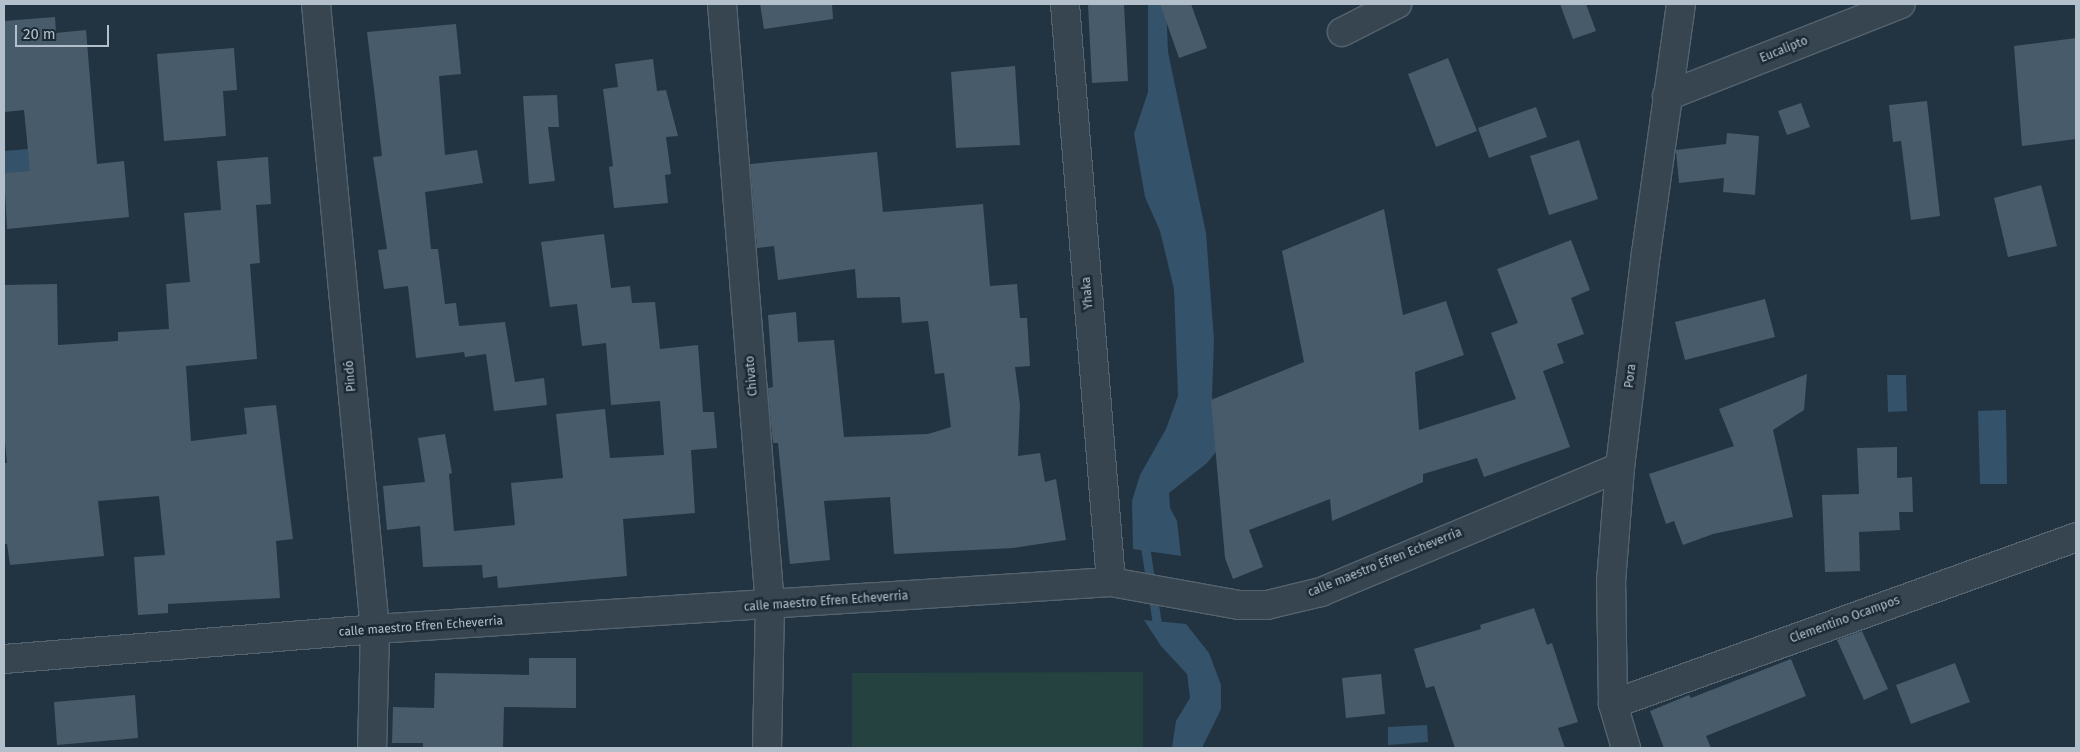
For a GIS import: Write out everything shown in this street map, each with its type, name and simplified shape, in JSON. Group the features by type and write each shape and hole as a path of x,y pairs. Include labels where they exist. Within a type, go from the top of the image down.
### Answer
{"street":[{"name":"Pindó","path":"316,4 375,629 372,748"},
{"name":"Chivato","path":"722,4 770,606 767,748"},
{"name":"Yhaka","path":"1065,4 1111,582"},
{"path":"1342,32 1397,4"},
{"name":"Pora","path":"1626,748 1613,704 1611,582 1620,467 1667,96 1681,4"},
{"name":"Eucalipto","path":"1667,96 1901,4"},
{"name":"calle maestro Efren Echeverria","path":"4,659 375,629 770,606 1111,582 1239,605 1267,605 1321,592 1620,467"},
{"name":"Clementino Ocampos","path":"1613,704 2076,537"}],"green space":[{"path":"1143,672 1143,748 852,748 852,673"}],"water":[{"path":"1148,4 1166,4 1168,52 1206,233 1214,340 1212,395 1219,448 1207,463 1169,493 1170,508 1177,521 1181,556 1133,549 1132,501 1140,475 1166,429 1178,396 1174,289 1160,231 1145,197 1134,134 1148,92"},
{"path":"39,148 40,172 4,175 4,151"},
{"path":"1887,375 1906,375 1907,411 1888,412"},
{"path":"2006,410 2007,484 1980,484 1978,411"},
{"path":"1144,620 1186,624 1209,653 1221,685 1221,709 1202,748 1172,748 1176,721 1190,698 1187,674 1161,646"},
{"path":"1427,725 1428,742 1388,745 1388,727"}],"building":[{"path":"760,4 832,4 833,19 764,29"},
{"path":"1088,4 1124,4 1128,81 1092,83"},
{"path":"1160,4 1191,4 1207,48 1179,58"},
{"path":"1560,4 1586,4 1596,31 1573,39"},
{"path":"55,17 56,33 86,30 97,164 124,161 129,217 7,229 4,173 30,171 24,110 4,112 4,21"},
{"path":"456,24 461,74 439,76 445,155 477,150 483,183 425,192 431,249 438,249 445,304 456,303 459,326 505,322 515,382 544,378 547,405 494,411 486,354 465,357 464,352 416,358 408,286 384,289 378,250 387,249 373,157 382,156 367,32"},
{"path":"2076,38 2076,139 2022,146 2014,46"},
{"path":"234,48 237,90 223,91 226,136 164,141 157,54"},
{"path":"1448,58 1477,131 1436,147 1408,74"},
{"path":"653,59 657,91 666,90 678,136 666,137 671,174 665,175 668,203 614,208 609,167 613,166 603,89 618,87 615,64"},
{"path":"1015,66 1020,145 956,148 951,72"},
{"path":"557,95 559,127 548,127 555,181 529,184 523,96"},
{"path":"1927,101 1940,216 1911,220 1901,141 1893,142 1889,105"},
{"path":"1801,103 1810,127 1787,135 1778,111"},
{"path":"1536,107 1547,137 1489,158 1478,128"},
{"path":"1727,133 1759,136 1755,195 1723,192 1724,178 1679,183 1676,150 1726,144"},
{"path":"1579,140 1598,199 1549,215 1530,156"},
{"path":"877,152 883,212 983,204 990,286 1017,284 1020,318 1027,318 1030,366 1015,367 1020,405 1018,456 1040,453 1045,482 1056,479 1066,540 1013,548 894,554 890,497 824,501 830,560 790,564 778,443 773,443 770,414 768,388 773,387 768,315 796,312 798,342 834,340 844,437 928,434 951,427 944,373 935,374 928,321 902,323 900,297 857,298 855,269 778,280 774,246 757,248 750,164"},
{"path":"268,157 271,204 256,205 260,263 250,264 257,359 186,366 191,441 247,434 244,408 276,405 293,539 276,541 280,598 168,604 168,613 138,615 134,557 165,555 159,496 98,501 104,556 10,565 7,544 4,544 4,463 7,463 4,431 4,285 57,284 58,345 118,341 118,332 169,329 166,284 190,282 184,213 221,210 217,161"},
{"path":"2041,185 2057,246 2008,257 1994,198"},
{"path":"1384,209 1403,315 1446,301 1464,355 1415,372 1419,430 1516,399 1491,333 1518,323 1497,269 1571,240 1590,290 1571,298 1584,334 1557,344 1564,363 1543,371 1570,447 1484,477 1477,458 1423,474 1423,482 1332,521 1330,499 1249,530 1263,567 1233,579 1225,558 1211,400 1304,362 1282,251"},
{"path":"604,234 611,288 630,286 632,303 655,302 660,349 698,345 703,412 714,412 717,448 691,450 695,513 623,519 627,576 498,588 497,576 483,578 482,565 423,567 420,526 387,530 383,486 425,482 418,438 445,434 452,473 449,474 454,531 515,525 511,483 563,478 556,414 605,409 610,458 664,455 660,401 611,405 606,343 582,346 577,304 550,307 541,242"},
{"path":"1765,299 1775,337 1685,360 1675,322"},
{"path":"1807,374 1804,410 1773,430 1793,517 1713,534 1683,545 1674,521 1666,524 1649,474 1734,446 1719,409"},
{"path":"1897,447 1897,478 1912,477 1913,512 1899,512 1900,530 1859,532 1860,571 1825,572 1822,495 1859,494 1857,448"},
{"path":"1534,608 1547,645 1552,643 1578,722 1558,728 1565,748 1455,748 1434,686 1426,688 1414,649 1481,629 1480,625"},
{"path":"1862,631 1888,689 1864,700 1837,640"},
{"path":"529,658 576,658 576,708 504,707 503,748 423,748 423,743 392,743 393,707 434,708 435,673 529,675"},
{"path":"1791,659 1806,696 1706,736 1711,748 1664,748 1650,711 1689,695 1691,698"},
{"path":"1955,663 1970,702 1911,724 1896,685"},
{"path":"1381,674 1385,714 1346,718 1342,678"},
{"path":"135,695 138,738 57,745 54,702"}],"waterway":[{"path":"1144,540 1157,624 1162,632"}]}
